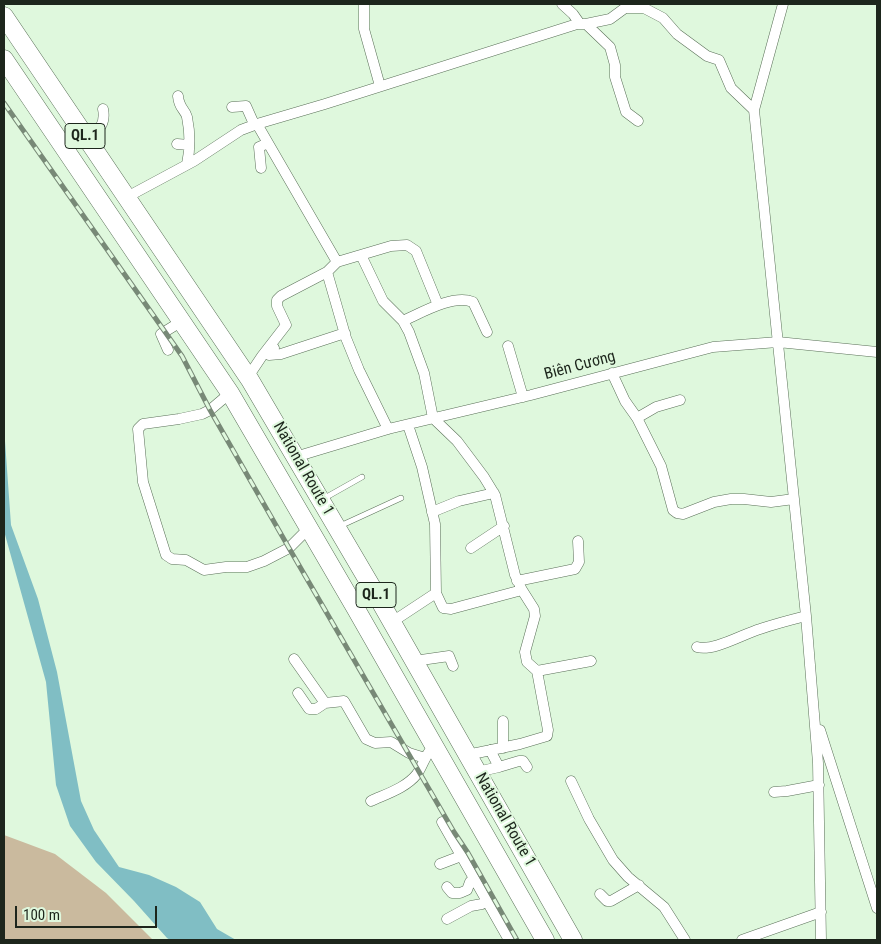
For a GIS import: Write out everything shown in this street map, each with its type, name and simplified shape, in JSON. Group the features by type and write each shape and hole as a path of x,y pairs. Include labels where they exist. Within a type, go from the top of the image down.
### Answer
{"highway":[{"name":"National Route 1","path":"4,16 248,377 392,622 573,940"},
{"name":"National Route 1","path":"4,59 230,393 309,528 430,752 545,940"},
{"path":"148,270 167,256"}],"street":[{"path":"364,4 364,29 380,86"},
{"path":"562,4 610,47 615,77 626,112 638,121"},
{"path":"783,4 754,110 814,710 819,785 821,940"},
{"path":"127,197 256,124 583,24 610,19 625,8 644,8 663,18 678,34 707,56 718,60 732,88 754,110"},
{"path":"178,96 180,106 187,118 189,145 187,164"},
{"path":"232,107 244,106 247,108 337,262"},
{"path":"88,139 105,121 103,109"},
{"path":"261,168 259,147 268,143"},
{"path":"176,144 189,145"},
{"path":"248,377 286,325 277,306 277,300 281,296 327,272 337,262 391,246 407,245 412,248 418,257 438,305"},
{"path":"361,256 383,301 403,321 420,360 433,418 457,441 494,493 504,526 509,554 520,585 535,614 526,652 530,666 538,671 591,661"},
{"path":"327,272 345,333 359,370 388,429"},
{"path":"403,321 438,305 461,300 473,302 487,332"},
{"path":"168,350 161,334 182,321"},
{"path":"288,332 269,355 281,354 345,333"},
{"name":"Biên Cương","path":"295,457 388,429 523,397 713,347 778,342 877,352"},
{"path":"508,346 523,397"},
{"path":"612,373 625,401 638,418 661,466 670,504 677,513 683,514 714,502 730,499 770,502 794,499"},
{"path":"230,393 210,410 179,419 143,424 138,430 143,482 166,555 172,559 186,560 204,570 226,567 247,568 289,548 309,528"},
{"path":"638,418 656,407 680,400"},
{"path":"408,425 422,467 432,512 436,541 436,593 443,608 451,609 520,585 575,569 578,562 578,541"},
{"path":"432,512 448,504 494,493"},
{"path":"471,548 504,526"},
{"path":"392,622 436,593"},
{"path":"696,647 703,649 758,629 806,616"},
{"path":"414,661 449,656 453,666"},
{"path":"294,658 325,703"},
{"path":"467,755 538,740 548,733 538,671"},
{"path":"298,692 309,709 316,709 325,703 344,701 366,739 375,743 391,742 409,753 430,752"},
{"path":"814,710 877,908"},
{"path":"503,721 503,748"},
{"path":"490,750 499,767"},
{"path":"371,801 405,785 417,774 430,752"},
{"path":"477,772 520,761 527,767"},
{"path":"571,781 589,819 620,869 664,907 684,940"},
{"path":"774,792 819,785"},
{"path":"442,822 508,939 496,940"},
{"path":"440,864 462,856"},
{"path":"447,887 452,892 460,893 467,890 474,878"},
{"path":"600,894 607,901 611,901 638,885"},
{"path":"447,919 471,906 482,904 486,901"},
{"path":"742,940 821,912"}],"lane":[{"path":"321,500 362,476"},
{"path":"337,528 401,498"}],"shaded area":[{"path":"4,835 55,854 106,893 153,940 4,940"}],"water":[{"path":"4,427 11,525 38,599 57,672 81,801 94,830 119,867 149,875 176,887 200,902 217,929 236,940 170,940 167,938 96,862 70,826 56,785 46,682 4,531"}],"railway":[{"path":"4,103 182,356 210,410 289,548 517,940"}]}
